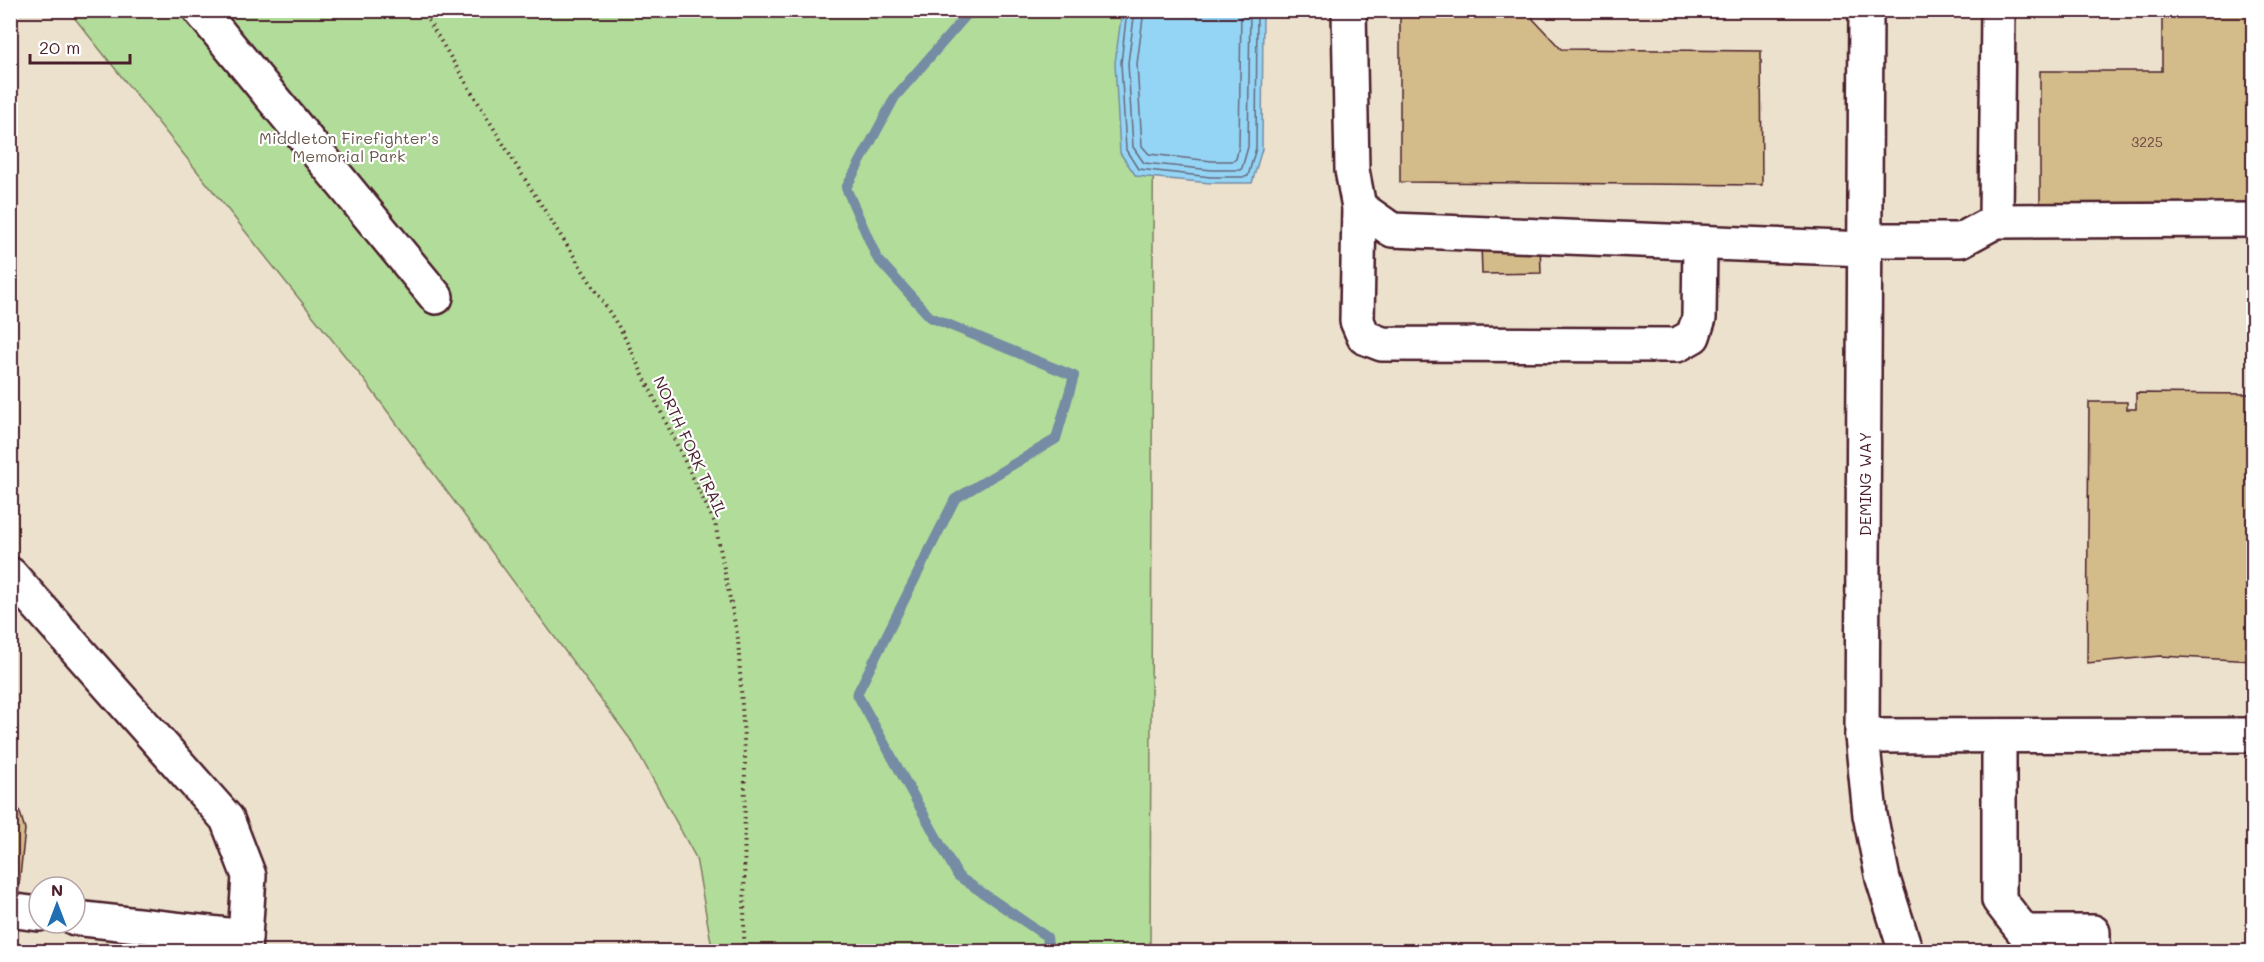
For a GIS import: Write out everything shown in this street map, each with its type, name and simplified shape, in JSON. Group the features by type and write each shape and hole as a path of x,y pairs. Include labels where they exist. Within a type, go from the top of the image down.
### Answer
{"street":[{"path":"1349,10 1352,170 1359,207 1357,321 1364,337 1382,344 1677,345 1693,336 1699,318 1700,243"},
{"name":"DEMING WAY","path":"1866,10 1862,736 1870,815 1883,879 1906,951"},
{"path":"1996,221 1998,10"},
{"path":"206,13 436,297"},
{"path":"1359,207 1392,230 1700,243 1865,244 1961,240 1996,221 2253,220"},
{"path":"10,574 227,819 249,876 244,944 87,920"},
{"path":"1862,736 2253,735"},
{"path":"2000,736 2000,900 2024,932 2093,932 2093,951"}],"path":[{"name":"NORTH FORK TRAIL","path":"422,10 519,170 622,332 715,523 738,639 745,756 744,951"}],"shaded area":[{"path":"10,11 69,11 365,381 633,743 696,858 711,951 11,951"},
{"path":"1154,11 2253,11 2253,951 1149,952"}],"green space":[{"name":"Middleton Firefighter's Memorial Park","path":"69,11 1154,11 1150,951 711,951 696,858 633,743 365,381"}],"water":[{"path":"1122,11 1263,11 1262,149 1252,183 1211,183 1136,176 1120,153 1115,63"}],"building":[{"path":"1400,10 1533,10 1533,19 1561,49 1761,51 1762,185 1400,182"},
{"path":"2162,10 2254,10 2254,210 2040,211 2040,71 2162,71"},
{"path":"1540,241 1541,273 1482,274 1481,243"},
{"path":"2136,393 2254,394 2254,661 2160,656 2087,663 2089,402 2127,402 2127,409 2136,409"},
{"path":"10,780 25,829 12,952 10,952"}],"waterway":[{"path":"971,10 895,97 846,188 877,258 930,317 1074,376 1056,439 955,499 857,694 958,876 1047,937 1049,952"}]}
